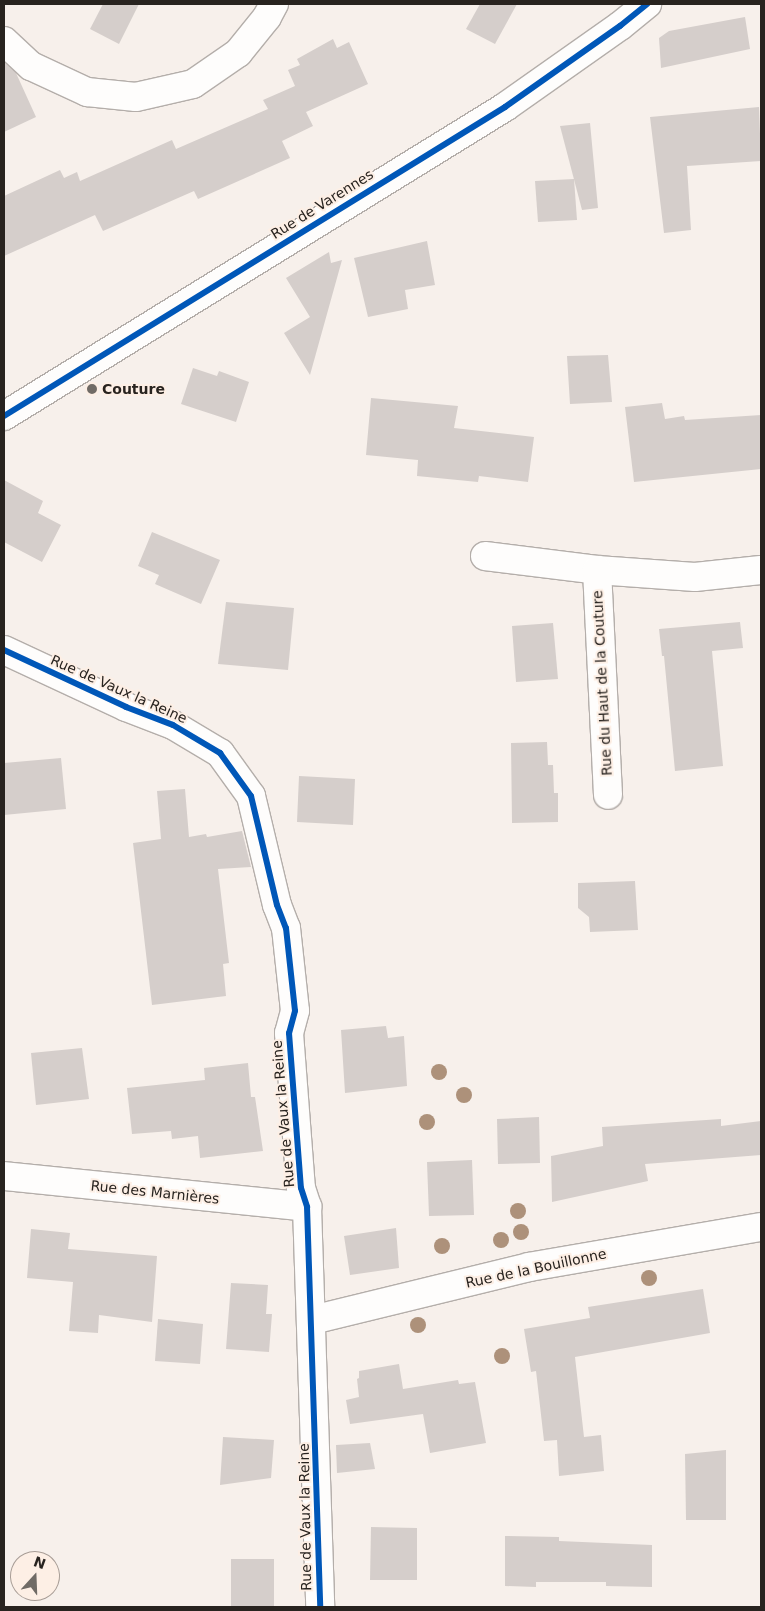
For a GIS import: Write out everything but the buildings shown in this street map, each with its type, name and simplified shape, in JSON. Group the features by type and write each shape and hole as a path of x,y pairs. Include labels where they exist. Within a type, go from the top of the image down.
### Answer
{"street":[{"path":"4,42 31,66 87,92 136,97 194,84 238,53 267,17 274,4"},
{"name":"Rue de Varennes","path":"4,416 505,107 620,26 647,4"},
{"name":"Rue du Haut de la Couture","path":"485,556 597,570 695,577 761,570"},
{"name":"Rue du Haut de la Couture","path":"597,570 608,795"},
{"name":"Rue de Vaux la Reine","path":"4,650 126,707 173,725 220,753 251,796 277,905 286,928 295,1011 289,1033 301,1188 307,1207 320,1607"},
{"name":"Rue des Marnières","path":"4,1176 307,1207"},
{"name":"Rue de la Bouillonne","path":"312,1320 529,1267 761,1227"}],"cycle path":[{"path":"4,416 505,107 620,26 647,4"},
{"path":"4,650 126,707 173,725 220,753 251,796 277,905 286,928 295,1011 289,1033 301,1188 307,1207 320,1607"}],"place":[{"name":"Couture","path":"92,389"}]}
